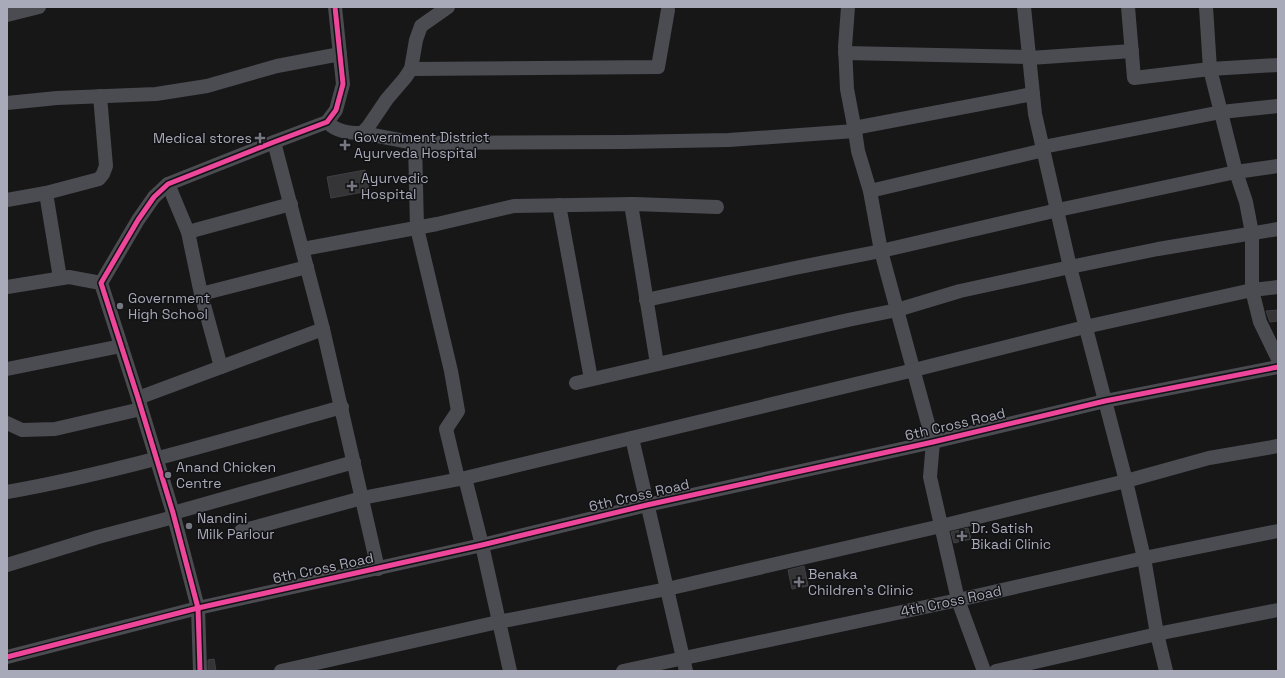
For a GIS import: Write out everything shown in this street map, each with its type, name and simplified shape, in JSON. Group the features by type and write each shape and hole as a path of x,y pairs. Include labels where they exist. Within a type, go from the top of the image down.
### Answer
{"street":[{"path":"7,15 39,7"},
{"path":"200,671 198,608 174,515 101,283 138,220 154,197 168,184 327,122 336,110 343,84 335,7"},
{"path":"362,133 368,127 386,99 411,70 416,40 422,26 448,7"},
{"path":"848,7 845,53 846,88 858,151 870,191 881,251 933,442 930,477 958,600 984,671"},
{"path":"1024,7 1035,114 1070,267 1126,481 1144,558 1157,634 1166,671"},
{"path":"1128,7 1134,78 1210,69 1278,65"},
{"path":"1206,7 1210,69 1236,172 1246,202 1252,233 1252,290 1260,322 1278,359"},
{"path":"411,70 658,67 668,10"},
{"path":"845,53 1030,57 1132,51"},
{"path":"7,103 57,98 156,94 207,86 277,66 340,54"},
{"path":"327,122 332,127 349,134 362,133 416,144 729,140 855,130 1033,94"},
{"path":"7,200 46,193 98,179 103,174 106,166 100,96"},
{"path":"870,191 1044,149 1221,112 1278,106"},
{"path":"274,142 303,249 342,407 378,569"},
{"path":"416,144 417,228 451,371 458,411 446,429 482,545 510,671"},
{"path":"646,300 881,251 1058,210 1236,172 1278,166"},
{"path":"168,184 188,232 201,294 221,367"},
{"path":"46,193 60,278"},
{"path":"188,232 291,204"},
{"path":"303,249 417,228 514,206 631,204 717,207"},
{"path":"631,204 657,364"},
{"path":"559,205 591,380"},
{"path":"576,383 897,310 960,291 1158,249 1278,229"},
{"path":"201,294 307,267"},
{"path":"7,287 69,277 101,283"},
{"path":"240,531 362,498 462,479 914,370 1086,326 1252,290 1278,287"},
{"path":"7,423 22,430 55,429 140,403 221,367 323,329"},
{"path":"7,369 121,346"},
{"name":"6th Cross Road","path":"7,657 198,608 378,569 647,505 933,442 1105,401 1278,367"},
{"path":"7,492 43,486 156,458 342,407"},
{"path":"632,438 684,665"},
{"path":"281,671 498,622 667,589 941,526 1126,481 1209,458 1278,446"},
{"path":"7,565 354,462"},
{"name":"4th Cross Road","path":"623,671 684,665 958,600 1144,558 1278,531"},
{"path":"996,671 1157,634 1278,610"}],"building":[{"path":"365,170 369,191 331,198 327,177"},
{"path":"1278,310 1278,321 1270,322 1266,311"},
{"path":"968,528 971,539 954,543 951,532"},
{"path":"804,566 808,586 792,589 788,570"},
{"path":"214,659 216,671 208,671 208,660"}],"cycle path":[{"path":"200,671 198,608 173,513 101,283 138,220 154,197 168,184 327,122 336,110 343,84 335,7"},
{"path":"7,657 198,608 482,545 647,505 933,442 1105,401 1278,367"}],"place":[{"name":"Medical stores","path":"260,138"},
{"name":"Government District Ayurveda Hospital","path":"345,145"},
{"name":"Ayurvedic Hospital","path":"352,186"},
{"name":"Government High School","path":"120,306"},
{"name":"Anand Chicken Centre","path":"168,475"},
{"name":"Nandini Milk Parlour","path":"189,526"},
{"name":"Dr. Satish Bikadi Clinic","path":"962,536"},
{"name":"Benaka Children's Clinic","path":"799,582"}]}
